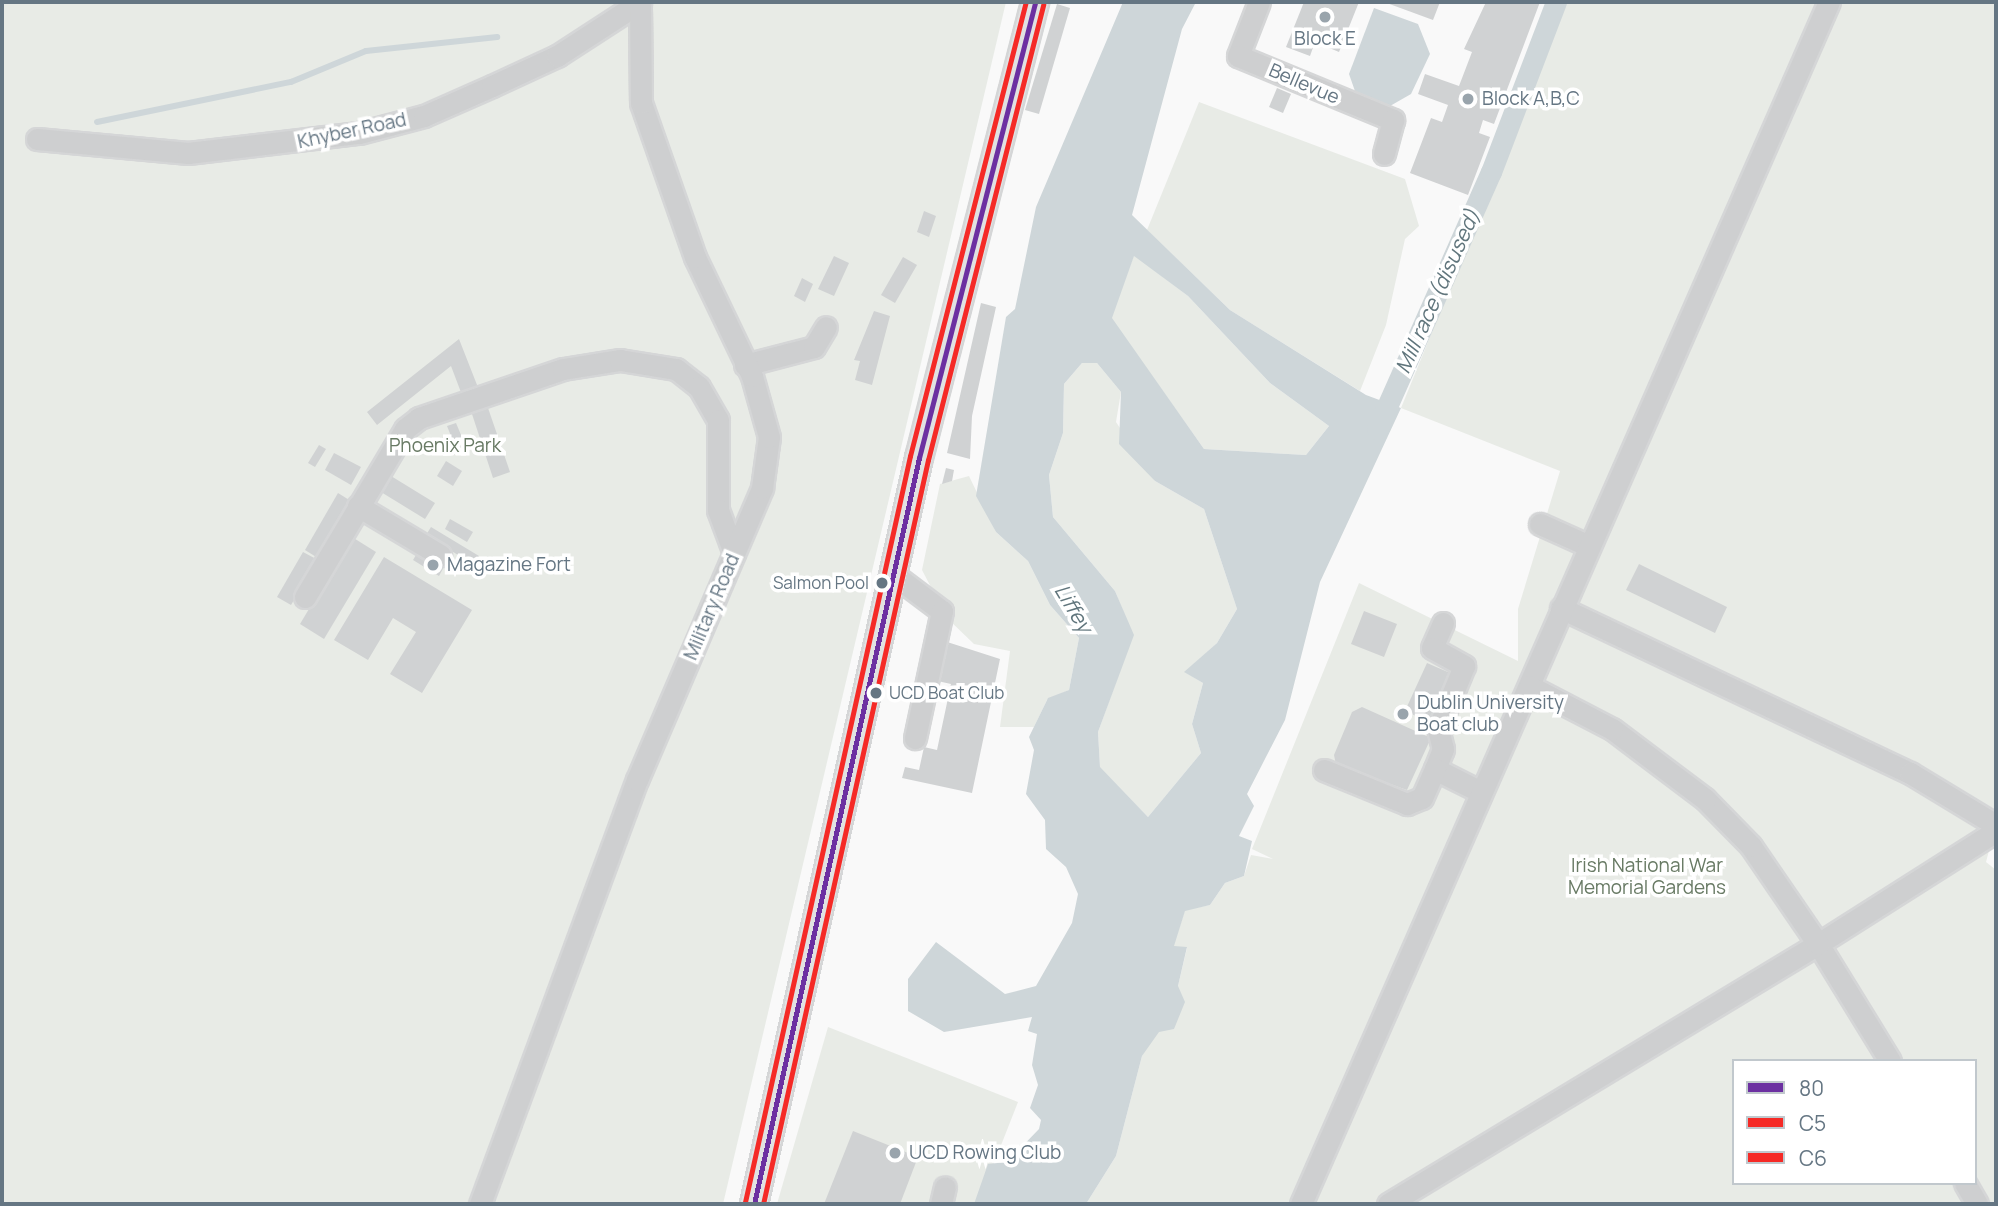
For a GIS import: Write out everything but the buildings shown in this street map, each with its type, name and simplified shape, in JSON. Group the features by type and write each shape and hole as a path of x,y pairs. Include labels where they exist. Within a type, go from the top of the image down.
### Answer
{"main road":[{"path":"754,1204 894,575 1035,2"}],"street":[{"name":"Khyber Road","path":"37,139 188,153 359,133 424,116 492,86 556,56 640,2"},
{"name":"Military Road","path":"480,1204 604,864 762,488 769,437 746,365 718,312 652,141 637,56 640,2"},
{"name":"Bellevue","path":"1259,2 1238,56 1393,120 1384,154"},
{"path":"1301,1204 1829,2"},
{"path":"746,365 814,347 826,327"},
{"path":"305,597 405,429 464,402 596,363 645,360 676,369 699,387 718,420 718,510 734,554"},
{"path":"358,506 440,555"},
{"path":"1540,524 1589,546"},
{"path":"894,575 942,611 915,738"},
{"path":"1561,608 1910,773 1996,825"},
{"path":"1324,770 1407,804 1422,797 1443,749 1438,729 1464,666 1432,648 1443,623"},
{"path":"1529,686 1612,729 1705,799 1751,846 1818,944 1889,1059"},
{"path":"1435,769 1480,792"},
{"path":"1388,1204 1818,944 1996,831"},
{"path":"1966,1185 1977,1204"}],"green space":[{"name":"Phoenix Park","path":"2,2 1006,2 723,1204 2,1204"},
{"name":"Irish National War Memorial Gardens","path":"1996,2 1996,824 1986,862 1996,870 1996,1204 1086,1204 1116,1156 1142,1056 1178,986 1187,948 1173,947 1185,910 1210,905 1225,883 1244,876 1251,855 1273,859 1252,849 1359,583 1518,661 1518,609 1560,471 1401,408 1566,4"},
{"path":"1199,102 1405,179 1419,226 1405,239 1386,325 1360,391 1230,310 1147,230"},
{"path":"1134,255 1188,296 1270,383 1329,426 1306,455 1204,449 1111,318"},
{"path":"1082,363 1097,363 1121,392 1116,422 1155,481 1204,509 1237,609 1217,643 1185,672 1203,683 1192,724 1201,753 1148,817 1100,768 1098,732 1133,635 1115,591 1053,517 1049,475 1063,433 1064,384"},
{"path":"969,476 996,532 1028,561 1050,605 1079,638 1069,690 1047,700 1034,727 1000,727 1010,651 974,644 947,618 922,570 940,484"},
{"name":"UCD Rowing Club","path":"828,1027 1018,1102 978,1204 777,1204"}],"water":[{"name":"Liffey","path":"1123,2 1196,2 1182,29 1132,215 1230,310 1366,395 1401,408 1320,582 1285,720 1247,794 1254,806 1239,836 1252,841 1244,876 1225,883 1210,905 1185,911 1174,946 1187,947 1178,986 1185,1002 1174,1029 1159,1032 1142,1056 1116,1156 1086,1204 974,1204 988,1164 1007,1162 1039,1129 1041,1120 1030,1108 1038,1085 1032,1065 1037,1034 1028,1031 1032,1017 944,1032 908,1011 908,979 936,942 1005,994 1036,986 1072,923 1078,894 1066,867 1046,849 1045,820 1026,794 1034,750 1029,737 1048,698 1069,690 1079,638 1050,605 1028,561 996,532 976,496 1006,317 1015,309 1036,207","holes":["1134,256 1188,296 1270,383 1329,426 1306,455 1204,449 1112,318","1082,363 1097,363 1121,392 1119,444 1155,481 1204,509 1237,609 1217,643 1184,672 1203,683 1192,724 1201,753 1148,817 1100,767 1098,732 1134,635 1115,591 1053,517 1049,475 1063,433 1064,384"]},
{"path":"1374,8 1418,24 1430,54 1411,94 1390,106 1356,94 1349,74"}],"waterway":[{"name":"Mill race (disused)","path":"1377,429 1491,172 1556,2"},
{"path":"97,122 291,82 366,51 497,37"}],"transit line":[{"name":"C6","path":"745,1202 910,456 1026,2"},
{"name":"80","path":"754,1204 919,458 1035,2"},
{"name":"C5","path":"763,1204 928,460 1043,4"}],"place":[{"name":"Block E","path":"1325,17"},
{"name":"Block A,B,C","path":"1468,99"},
{"name":"Magazine Fort","path":"433,565"},
{"name":"Salmon Pool","path":"882,583"},
{"name":"UCD Boat Club","path":"876,693"},
{"name":"Dublin University Boat club","path":"1403,714"},
{"name":"UCD Rowing Club","path":"895,1153"}]}
